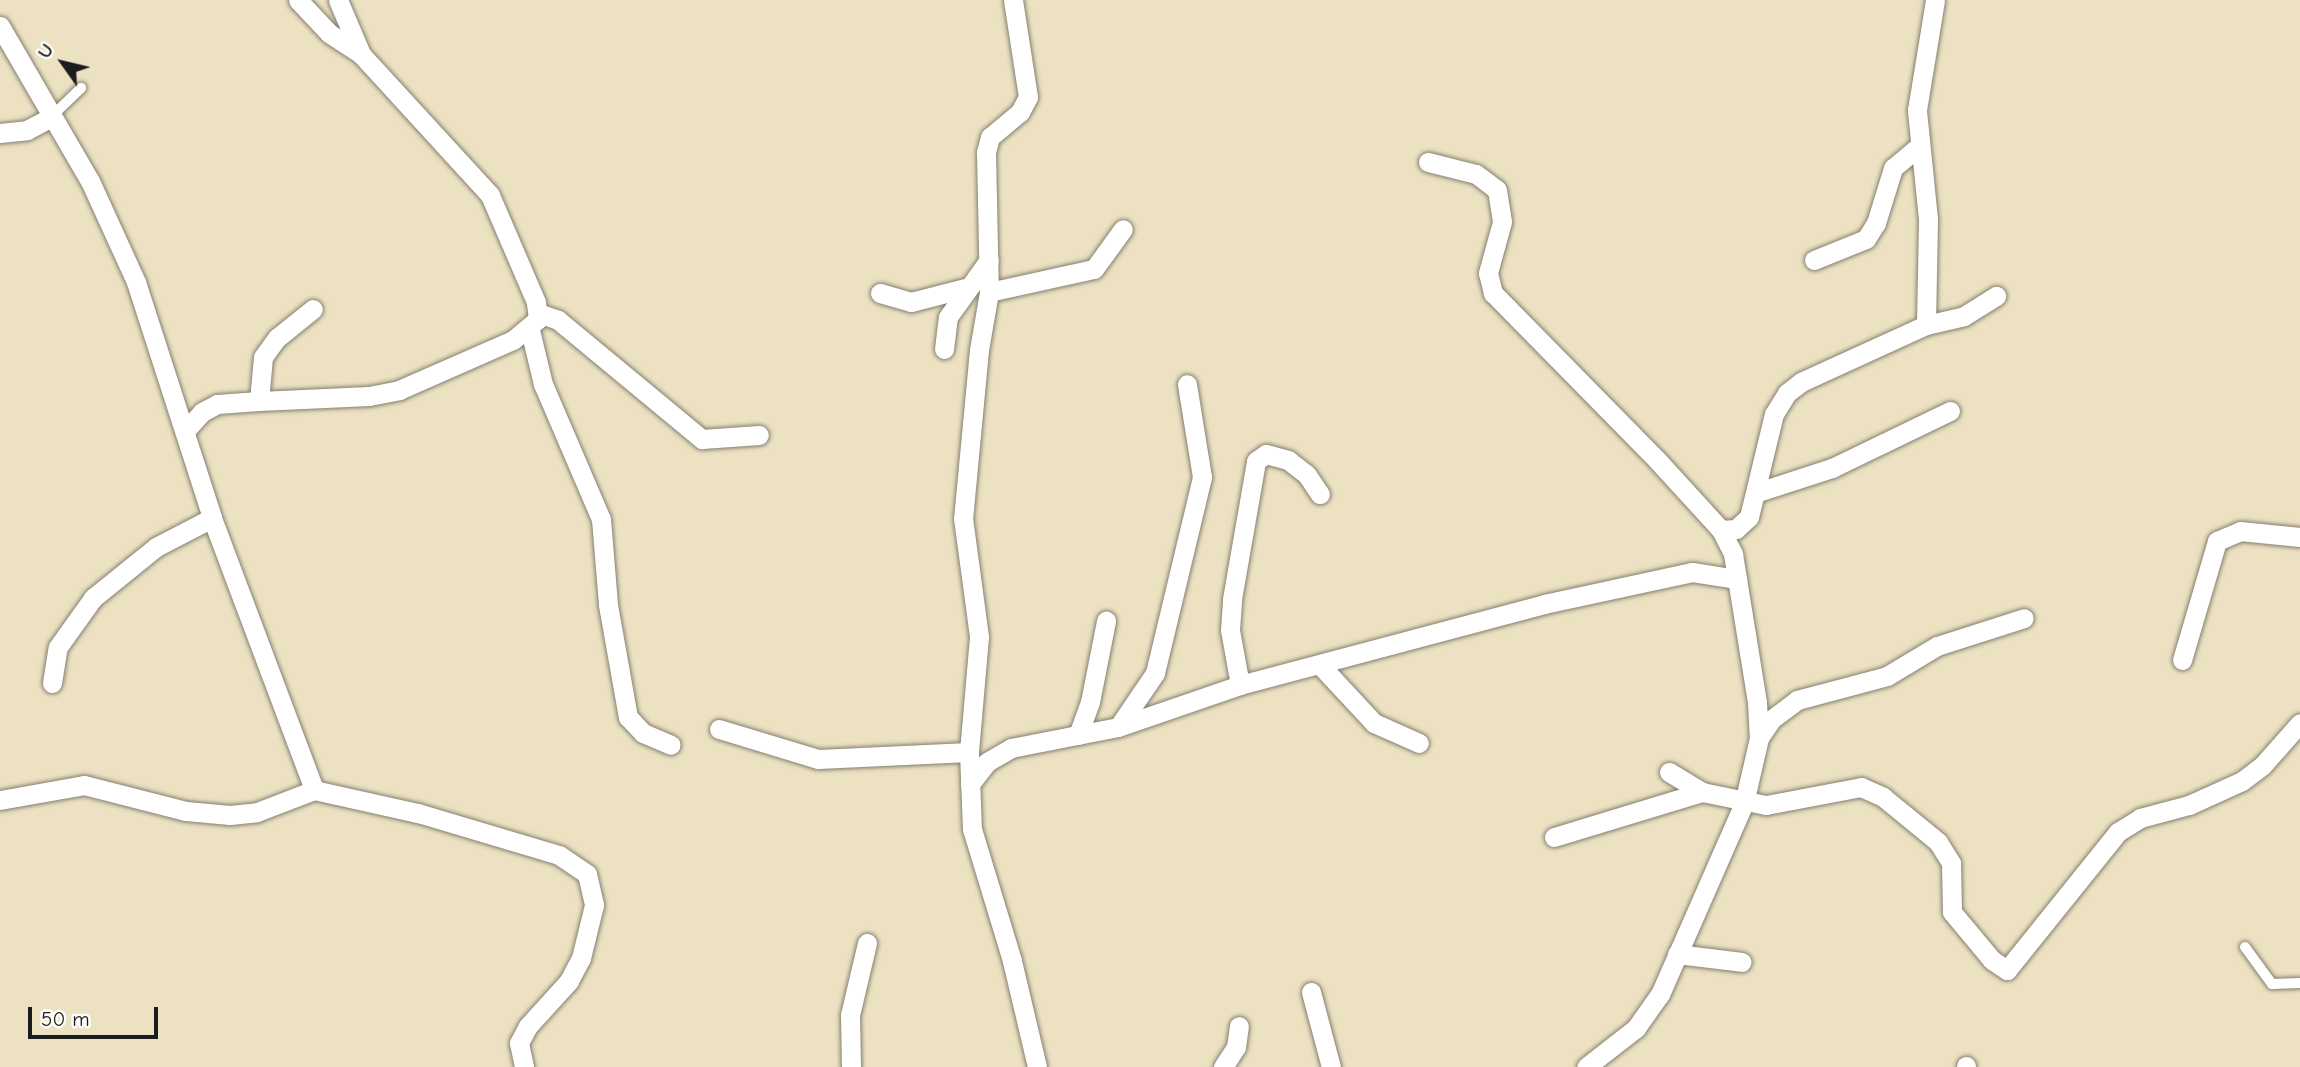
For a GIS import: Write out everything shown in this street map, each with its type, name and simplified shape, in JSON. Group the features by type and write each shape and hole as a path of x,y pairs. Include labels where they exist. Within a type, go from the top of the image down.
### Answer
{"street":[{"path":"298,0 330,33 361,54 491,195 534,321 547,396 601,519 611,625 628,717 643,733 671,745"},
{"path":"338,0 361,54"},
{"path":"1013,0 1028,97 1020,112 994,131 988,142 989,292 963,496 979,637 969,752 974,845 1012,961 1037,1067"},
{"path":"1926,326 1928,219 1917,110 1935,0"},
{"path":"0,26 107,214 186,431 212,518 314,790"},
{"path":"0,133 27,130 51,117"},
{"path":"1814,260 1866,239 1876,223 1893,168 1920,145"},
{"path":"1428,162 1476,174 1497,190 1502,222 1488,273 1493,293 1721,530 1737,579 1759,738 1744,803 1660,994 1641,1021 1586,1067"},
{"path":"989,292 1094,269 1123,229"},
{"path":"944,349 948,317 965,288 989,260"},
{"path":"880,293 911,302 965,288"},
{"path":"1721,530 1743,525 1758,492 1774,414 1787,393 1801,382 1926,326 1964,316 1996,296"},
{"path":"259,401 263,357 277,338 313,309"},
{"path":"186,431 201,412 217,404 381,395 430,380 534,321 558,320 702,439 759,435"},
{"path":"1118,727 1155,673 1201,483 1187,384"},
{"path":"1758,492 1832,468 1951,411"},
{"path":"1240,685 1230,630 1232,599 1256,461 1266,454 1288,460 1307,475 1320,494"},
{"path":"52,683 58,647 93,598 156,547 212,518"},
{"path":"2182,660 2217,541 2251,531 2300,537"},
{"path":"970,784 987,762 1011,748 1118,727 1240,685 1321,666 1544,604 1692,572 1737,579"},
{"path":"1759,738 1772,719 1797,700 1887,676 1937,646 2024,618"},
{"path":"1078,735 1090,702 1105,621"},
{"path":"1321,666 1374,723 1419,743"},
{"path":"1669,772 1702,792 1744,803 1766,805 1861,787 1883,797 1928,830 1947,852 1953,878 1952,912 1992,960 2007,970 2118,832 2140,818 2189,805 2242,781 2262,766 2300,723"},
{"path":"719,729 818,759 969,752"},
{"path":"0,800 84,785 186,811 230,815 257,812 314,790 418,813 559,856 587,874 594,905 585,947 569,981 528,1026 519,1043 524,1067"},
{"path":"1554,837 1702,792"},
{"path":"851,1067 850,1015 867,943"},
{"path":"1677,954 1742,962"},
{"path":"1311,992 1331,1067"},
{"path":"1223,1067 1236,1047 1239,1026"}],"lane":[{"path":"51,117 80,88"},
{"path":"2245,947 2272,984 2300,983"}]}
